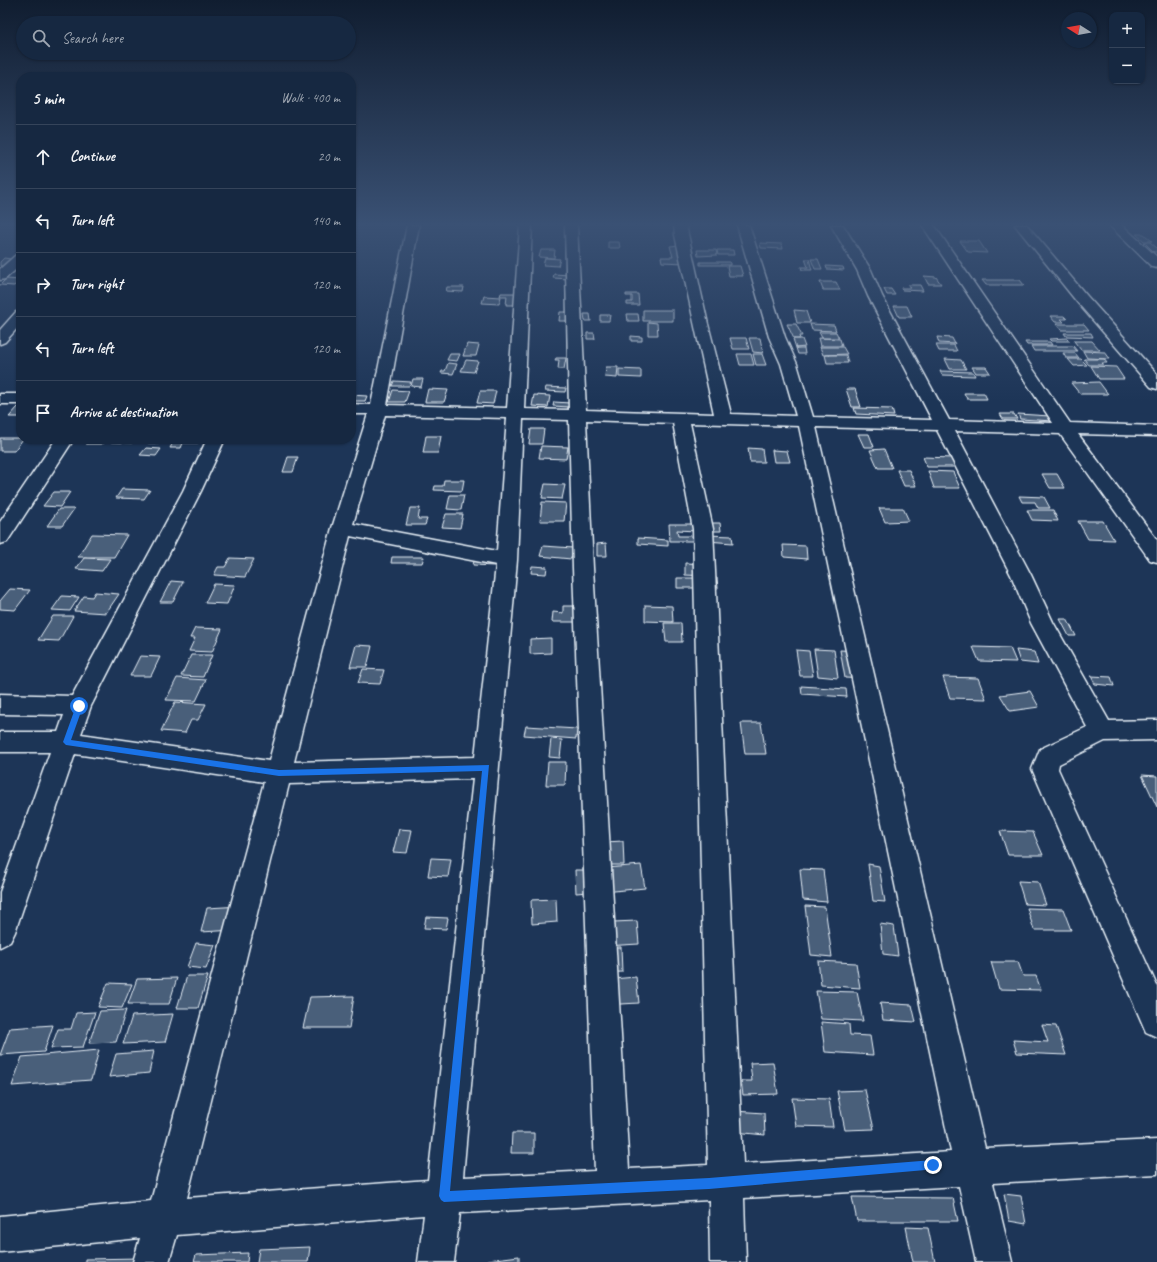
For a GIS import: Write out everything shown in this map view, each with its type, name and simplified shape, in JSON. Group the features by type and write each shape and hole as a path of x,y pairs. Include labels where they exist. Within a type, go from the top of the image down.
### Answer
{"street":[{"path":"151,1262 164,1218 342,528 378,410 402,284"},
{"path":"436,1262 444,1196 507,560 523,284"},
{"path":"573,284 583,568 613,1188"},
{"path":"692,284 699,323 724,418"},
{"path":"760,284 776,337 789,364 806,421 994,1262"},
{"path":"870,284 1021,575 1042,623 1102,731"},
{"path":"968,284 1065,428 1157,555"},
{"path":"1070,284 1082,299 1094,310 1157,384"},
{"path":"0,339 16,321"},
{"path":"0,399 16,400"},
{"path":"356,409 516,414 579,414 1157,431"},
{"path":"680,417 702,529 728,1262"},
{"path":"0,537 62,444"},
{"path":"0,932 79,706 192,491 214,444"},
{"path":"342,528 507,560"},
{"path":"0,704 79,706"},
{"path":"1157,730 1102,731 1049,757 1046,769 1157,1021"},
{"path":"0,742 66,742 279,773 486,768"},
{"path":"0,1234 164,1218 444,1196 726,1182 933,1165 972,1168 1157,1157"}],"building":[{"path":"1,284 16,284 14,286 0,285"},
{"path":"821,284 837,284 840,290 823,290"},
{"path":"985,284 1024,285 986,285"},
{"path":"908,285 920,285 923,291 902,290 901,288 910,288"},
{"path":"447,287 464,287 463,292 446,291"},
{"path":"884,289 891,289 895,295 887,295"},
{"path":"501,293 516,293 514,305 506,305 507,296 500,296"},
{"path":"626,294 638,294 639,305 627,305 627,302 632,302 632,296 626,296"},
{"path":"484,296 501,297 499,304 482,303"},
{"path":"894,306 907,306 912,317 899,317"},
{"path":"643,310 673,310 673,321 643,321"},
{"path":"794,310 806,311 810,323 797,323"},
{"path":"560,312 569,312 568,321 559,321"},
{"path":"584,314 590,314 591,321 585,321"},
{"path":"627,314 638,314 639,321 628,321"},
{"path":"600,315 610,315 609,321 600,321"},
{"path":"1050,316 1064,316 1067,319 1061,319 1064,322 1055,322"},
{"path":"648,322 657,323 658,335 648,335"},
{"path":"787,324 796,324 802,336 799,336 800,339 794,339"},
{"path":"810,324 834,325 836,331 812,330"},
{"path":"1056,324 1084,324 1089,330 1061,330"},
{"path":"819,332 836,332 839,338 822,338"},
{"path":"587,333 594,333 595,339 587,339"},
{"path":"1064,333 1091,333 1093,337 1066,336"},
{"path":"631,336 642,337 642,341 631,341"},
{"path":"937,337 952,338 955,344 939,343"},
{"path":"730,338 746,338 749,349 733,349"},
{"path":"749,338 760,338 763,353 753,352"},
{"path":"818,338 840,339 842,346 820,346"},
{"path":"1067,338 1070,341 1051,341 1049,339"},
{"path":"793,339 802,339 805,347 796,348"},
{"path":"1074,341 1092,341 1100,350 1081,350"},
{"path":"1025,342 1050,342 1052,345 1027,345"},
{"path":"467,344 479,345 476,356 463,356"},
{"path":"936,345 954,345 957,351 939,351"},
{"path":"1031,346 1073,346 1077,351 1034,351"},
{"path":"820,347 843,347 847,354 823,355"},
{"path":"796,348 804,348 805,354 798,354"},
{"path":"1083,351 1105,352 1110,359 1087,358"},
{"path":"1063,353 1075,353 1079,358 1066,358"},
{"path":"450,354 460,354 457,361 447,360"},
{"path":"737,354 751,354 754,365 740,365"},
{"path":"753,354 762,354 766,365 756,365"},
{"path":"825,355 846,355 848,363 827,363"},
{"path":"556,358 566,358 564,369 558,369 559,360 555,360"},
{"path":"945,359 961,360 966,369 950,369"},
{"path":"1068,359 1081,359 1087,365 1074,366"},
{"path":"1084,359 1104,359 1107,363 1102,363 1104,365 1089,365"},
{"path":"466,360 478,361 474,372 461,371"},
{"path":"448,363 457,364 453,374 441,373 442,371 445,371"},
{"path":"1091,366 1116,367 1124,379 1099,379"},
{"path":"606,367 618,367 617,378 605,377"},
{"path":"972,367 986,367 990,373 976,373"},
{"path":"619,369 641,370 641,378 619,377"},
{"path":"940,371 973,372 975,376 942,375"},
{"path":"413,379 423,379 421,387 411,386"},
{"path":"394,381 411,382 409,386 392,386"},
{"path":"1099,382 1108,394 1080,394 1071,383"},
{"path":"546,387 566,388 565,392 545,391"},
{"path":"428,389 448,390 444,402 425,402"},
{"path":"846,389 855,389 861,407 852,407"},
{"path":"393,390 409,391 405,402 389,402"},
{"path":"480,391 496,391 493,404 477,403"},
{"path":"964,393 984,393 987,399 967,399"},
{"path":"356,395 367,396 365,401 356,401"},
{"path":"534,395 550,396 548,407 532,406"},
{"path":"554,402 570,403 569,407 553,406"},
{"path":"854,408 892,409 894,416 856,414"},
{"path":"16,409 16,417 9,417"},
{"path":"1000,414 1014,414 1017,419 1003,419"},
{"path":"1018,414 1050,416 1053,421 1020,419"},
{"path":"531,429 544,429 542,444 529,444"},
{"path":"858,434 869,434 874,447 864,447"},
{"path":"426,436 441,436 438,453 423,453"},
{"path":"0,438 16,438 16,444 19,444 14,451 0,451"},
{"path":"172,444 183,444 181,448 170,448"},
{"path":"541,446 568,447 566,459 539,458"},
{"path":"146,448 161,449 156,456 140,455"},
{"path":"748,448 762,449 764,462 750,462"},
{"path":"884,449 892,468 878,468 870,450"},
{"path":"772,450 787,451 790,462 774,462"},
{"path":"288,457 298,457 293,472 283,472"},
{"path":"923,457 952,458 956,467 927,467"},
{"path":"897,470 909,470 916,486 904,486"},
{"path":"928,471 953,472 960,488 934,488"},
{"path":"1042,474 1057,474 1065,488 1050,488"},
{"path":"444,480 464,480 462,491 434,490 435,486 443,486"},
{"path":"545,484 565,485 562,499 542,498"},
{"path":"122,489 150,490 144,499 116,498"},
{"path":"54,492 70,492 60,507 43,506"},
{"path":"450,495 464,495 461,510 447,509"},
{"path":"1019,496 1044,497 1050,508 1038,508 1035,502 1022,502"},
{"path":"542,502 566,503 564,521 540,521"},
{"path":"410,508 420,508 418,519 427,519 425,525 406,525"},
{"path":"879,508 903,508 909,521 885,522"},
{"path":"59,509 74,509 62,526 47,526"},
{"path":"1027,510 1053,510 1058,521 1032,520"},
{"path":"446,514 463,514 460,528 442,527"},
{"path":"1078,521 1103,521 1114,540 1088,539"},
{"path":"700,523 720,523 721,531 700,531"},
{"path":"669,524 695,524 696,531 677,530 678,536 705,536 705,541 670,541"},
{"path":"92,534 127,535 114,557 78,557"},
{"path":"707,535 732,536 733,543 707,541"},
{"path":"638,538 668,540 668,546 638,544"},
{"path":"606,543 607,556 597,556 597,544"},
{"path":"783,545 806,546 807,559 784,557"},
{"path":"543,546 573,548 571,559 540,556"},
{"path":"392,557 424,557 422,563 391,563"},
{"path":"475,557 496,558 495,566 473,565"},
{"path":"84,558 110,559 102,571 76,569"},
{"path":"230,558 254,559 245,577 214,575 218,567 225,567"},
{"path":"685,563 708,564 709,576 685,575"},
{"path":"532,566 547,567 546,574 531,573"},
{"path":"677,578 717,578 718,588 677,588"},
{"path":"171,581 183,582 173,602 160,602"},
{"path":"214,584 235,585 227,604 205,603"},
{"path":"10,589 30,590 15,610 0,609 0,601"},
{"path":"95,592 119,594 106,613 74,611 84,596 92,597"},
{"path":"62,596 79,597 70,611 52,610"},
{"path":"645,605 672,606 673,622 645,621"},
{"path":"563,606 577,606 576,622 552,622 553,612 563,613"},
{"path":"53,616 73,616 59,641 38,640"},
{"path":"1060,619 1067,619 1076,636 1069,636"},
{"path":"664,623 681,623 682,642 666,642"},
{"path":"195,628 222,629 212,652 189,651 195,638 190,638"},
{"path":"551,638 551,653 530,654 530,639"},
{"path":"356,645 372,646 367,667 350,667"},
{"path":"973,647 1010,648 1016,662 979,661"},
{"path":"814,649 834,650 838,678 818,676"},
{"path":"796,650 809,651 813,676 800,676"},
{"path":"840,650 859,651 866,679 845,678"},
{"path":"1016,650 1034,652 1038,664 1020,662"},
{"path":"191,655 212,655 203,677 181,676"},
{"path":"140,656 160,657 151,676 130,676"},
{"path":"363,669 384,670 380,684 358,683"},
{"path":"1091,676 1111,677 1114,686 1095,684"},
{"path":"943,677 978,678 986,699 950,698"},
{"path":"177,678 206,680 196,701 166,700"},
{"path":"801,686 846,689 847,697 802,694"},
{"path":"1030,691 1039,707 1010,711 1000,695"},
{"path":"175,702 206,704 198,720 191,720 185,733 161,731"},
{"path":"741,723 761,723 766,754 745,754"},
{"path":"526,726 577,729 576,739 524,735"},
{"path":"551,739 562,740 560,758 549,757"},
{"path":"548,762 566,762 565,785 546,785"},
{"path":"1142,775 1157,776 1157,807"},
{"path":"399,829 412,830 407,853 393,852"},
{"path":"1000,831 1033,832 1043,855 1008,855"},
{"path":"623,841 624,865 605,865 605,842"},
{"path":"431,858 451,859 448,877 428,876"},
{"path":"868,864 879,866 885,902 873,901"},
{"path":"641,865 645,888 604,892 596,869"},
{"path":"800,869 823,870 827,902 803,900"},
{"path":"575,870 587,870 588,892 576,893"},
{"path":"1018,881 1038,882 1046,905 1025,904"},
{"path":"556,899 557,922 532,924 531,900"},
{"path":"241,906 235,930 201,932 207,908"},
{"path":"805,906 825,907 832,957 811,955"},
{"path":"1027,908 1063,909 1071,930 1034,930"},
{"path":"426,917 448,918 446,929 424,928"},
{"path":"637,921 639,944 605,946 613,922"},
{"path":"880,924 894,926 898,956 883,954"},
{"path":"196,943 215,945 206,969 187,967"},
{"path":"600,947 621,947 622,972 601,973"},
{"path":"818,961 856,963 860,988 821,985"},
{"path":"991,962 1018,962 1023,976 1036,976 1041,990 999,989"},
{"path":"187,976 208,976 198,1008 177,1008"},
{"path":"636,977 639,1003 603,1005 601,980"},
{"path":"177,978 169,1004 128,1004 137,979"},
{"path":"108,983 132,984 122,1008 98,1007"},
{"path":"816,991 857,992 863,1021 821,1019"},
{"path":"354,996 349,1028 303,1028 310,997"},
{"path":"880,1003 912,1005 916,1022 883,1020"},
{"path":"126,1010 116,1042 89,1043 100,1011"},
{"path":"95,1012 83,1047 51,1048 58,1029 71,1029 76,1013"},
{"path":"173,1014 165,1042 123,1044 132,1016"},
{"path":"821,1022 849,1024 850,1035 870,1036 873,1055 825,1052"},
{"path":"53,1025 44,1052 0,1055 10,1028"},
{"path":"1042,1025 1056,1026 1066,1055 1017,1053 1013,1040 1048,1042"},
{"path":"99,1050 91,1080 12,1086 22,1057"},
{"path":"154,1051 149,1073 109,1077 116,1054"},
{"path":"773,1062 778,1094 743,1095 741,1081 752,1081 750,1063"},
{"path":"865,1090 874,1129 845,1130 837,1091"},
{"path":"792,1098 829,1099 833,1127 796,1126"},
{"path":"734,1111 764,1113 765,1135 735,1132"},
{"path":"512,1133 534,1133 534,1153 511,1153"},
{"path":"1004,1194 1021,1196 1026,1224 1009,1221"},
{"path":"852,1197 953,1198 958,1221 857,1221"},
{"path":"906,1227 928,1228 935,1262 913,1262"},
{"path":"310,1247 308,1262 257,1262 259,1249"},
{"path":"248,1253 247,1262 194,1262 196,1255"},
{"path":"519,1256 519,1262 488,1262 488,1260"},
{"path":"141,1258 140,1262 85,1262 85,1259"}],"route":[{"path":"79,706 66,742 279,773 486,768 444,1196 709,1183 933,1165"}]}
